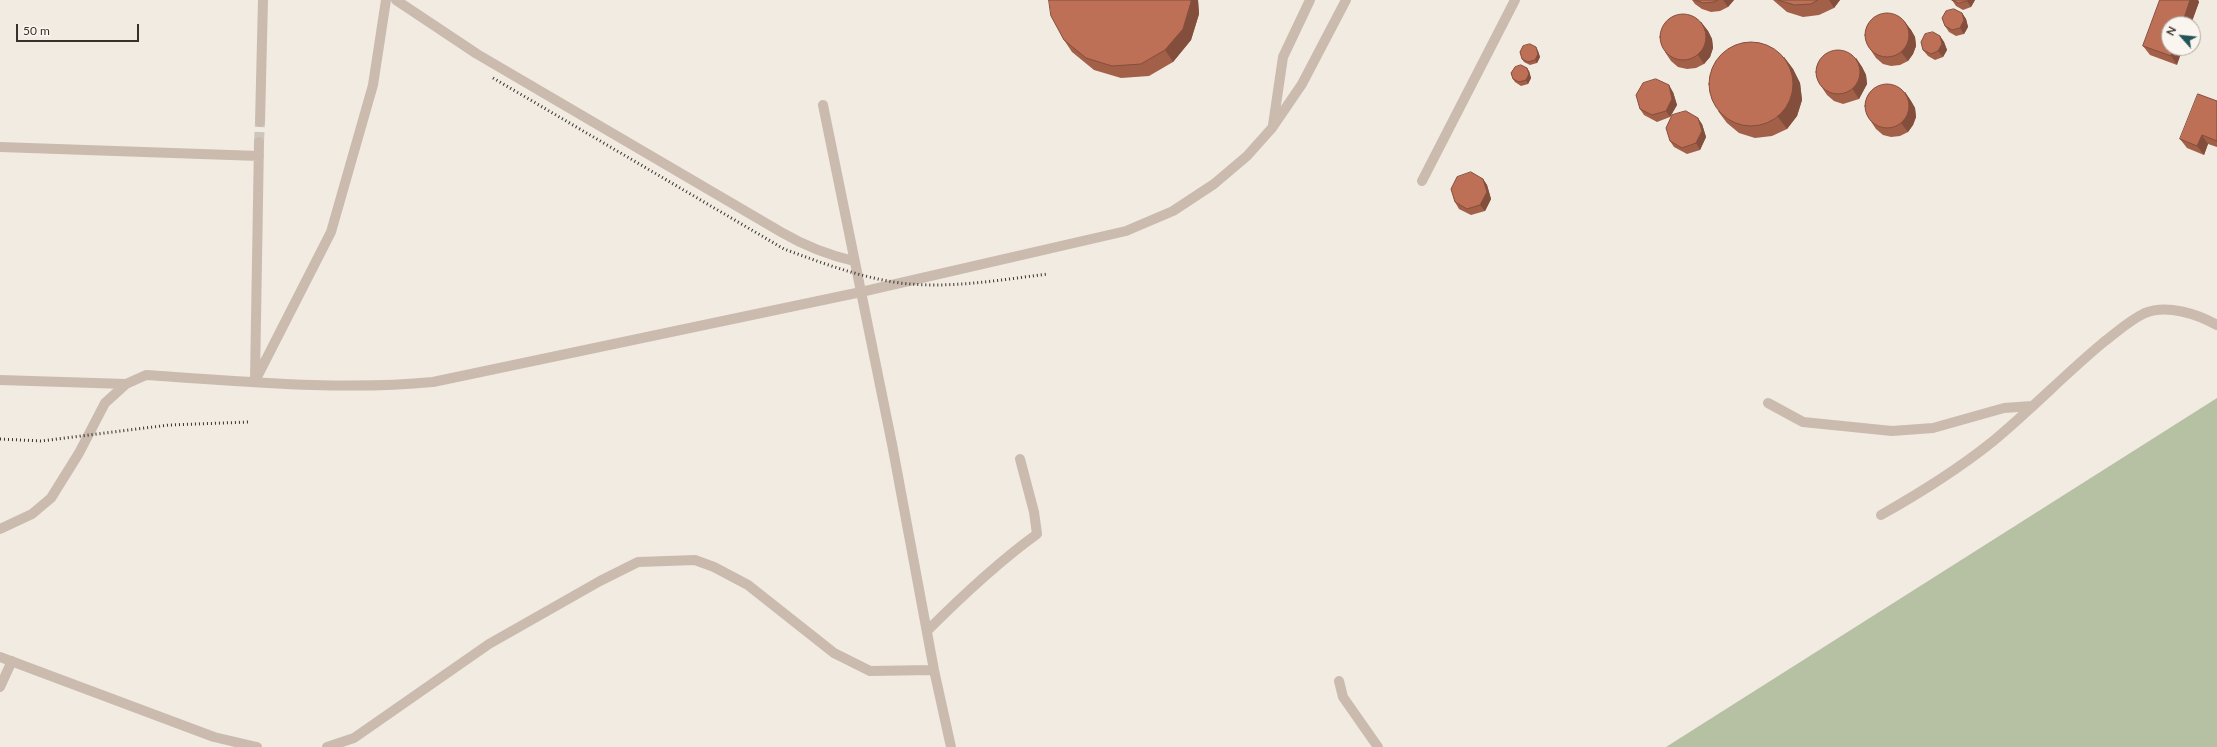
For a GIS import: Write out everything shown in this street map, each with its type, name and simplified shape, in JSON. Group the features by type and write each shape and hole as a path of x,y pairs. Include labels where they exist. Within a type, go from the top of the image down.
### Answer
{"street":[{"path":"260,122 263,0"},
{"path":"254,381 331,232 373,85 386,0"},
{"path":"396,0 477,54 781,232 829,255 854,261"},
{"path":"1272,128 1283,57 1310,0"},
{"path":"0,529 32,514 51,498 79,453 105,403 126,384 146,375 254,381 398,385 433,382 861,292 1126,231 1173,211 1214,184 1247,156 1272,128 1302,84 1346,0"},
{"path":"1422,181 1516,0"},
{"path":"823,104 861,292 926,631 952,747"},
{"path":"254,381 259,142"},
{"path":"0,146 259,156"},
{"path":"1881,515 1934,484 1992,442 2096,349 2132,320 2146,313 2162,310 2184,312 2217,325"},
{"path":"0,380 126,384"},
{"path":"1768,403 1803,422 1892,431 1933,428 2004,408 2032,406"},
{"path":"926,631 974,585 1037,534 1034,512 1020,459"},
{"path":"327,747 354,738 489,644 638,562 695,560 714,567 748,585 834,653 870,670 934,670"},
{"path":"0,657 214,737 257,747"},
{"path":"0,687 12,661"},
{"path":"1339,681 1343,697 1378,747"}],"green space":[{"path":"2217,398 2217,747 1666,747"}],"building":[{"path":"1049,0 1191,0 1191,2 1183,29 1165,50 1141,64 1112,66 1086,58 1064,40 1051,16"},
{"path":"1695,0 1718,0 1704,3"},
{"path":"1778,0 1818,0 1811,4 1795,5"},
{"path":"1952,0 1968,0 1959,3"},
{"path":"2160,0 2190,0 2185,16 2161,16 2161,52 2143,46"},
{"path":"1954,9 1962,13 1964,20 1960,28 1952,30 1945,26 1942,18 1946,11"},
{"path":"1883,13 1891,13 1903,19 1909,31 1909,39 1903,51 1891,57 1883,57 1871,51 1865,39 1865,31 1871,19"},
{"path":"1688,14 1692,15 1702,24 1705,28 1705,46 1696,56 1688,60 1678,60 1670,56 1661,46 1660,32 1664,24 1674,15"},
{"path":"1933,32 1940,36 1942,44 1938,51 1931,54 1923,50 1921,42 1925,34"},
{"path":"1751,42 1767,45 1781,54 1790,68 1793,84 1790,100 1781,114 1767,123 1751,126 1735,123 1721,114 1712,100 1709,84 1712,68 1721,54 1735,45"},
{"path":"1530,44 1536,47 1538,54 1535,60 1528,62 1522,59 1520,52 1523,46"},
{"path":"1838,50 1850,54 1856,60 1860,72 1856,84 1850,90 1838,94 1826,90 1820,84 1816,72 1820,60 1826,54"},
{"path":"1521,65 1527,68 1529,74 1526,80 1519,82 1513,79 1511,73 1515,67"},
{"path":"1656,79 1669,85 1672,99 1666,111 1652,115 1640,109 1636,95 1643,83"},
{"path":"1883,84 1891,84 1903,90 1909,102 1909,110 1903,122 1891,128 1883,128 1871,122 1865,110 1865,102 1871,90"},
{"path":"2198,94 2217,101 2217,141 2202,135 2197,146 2180,139"},
{"path":"1686,111 1698,118 1702,131 1696,143 1682,148 1670,141 1666,128 1672,115"},
{"path":"1471,172 1483,179 1487,192 1480,205 1467,209 1455,202 1451,189 1457,177"}],"tunnel":[{"path":"259,142 260,122"}],"railway":[{"path":"493,78 784,249 812,259 870,277 918,285 974,283 1048,274"},
{"path":"0,439 41,441 169,425 249,422"}]}
